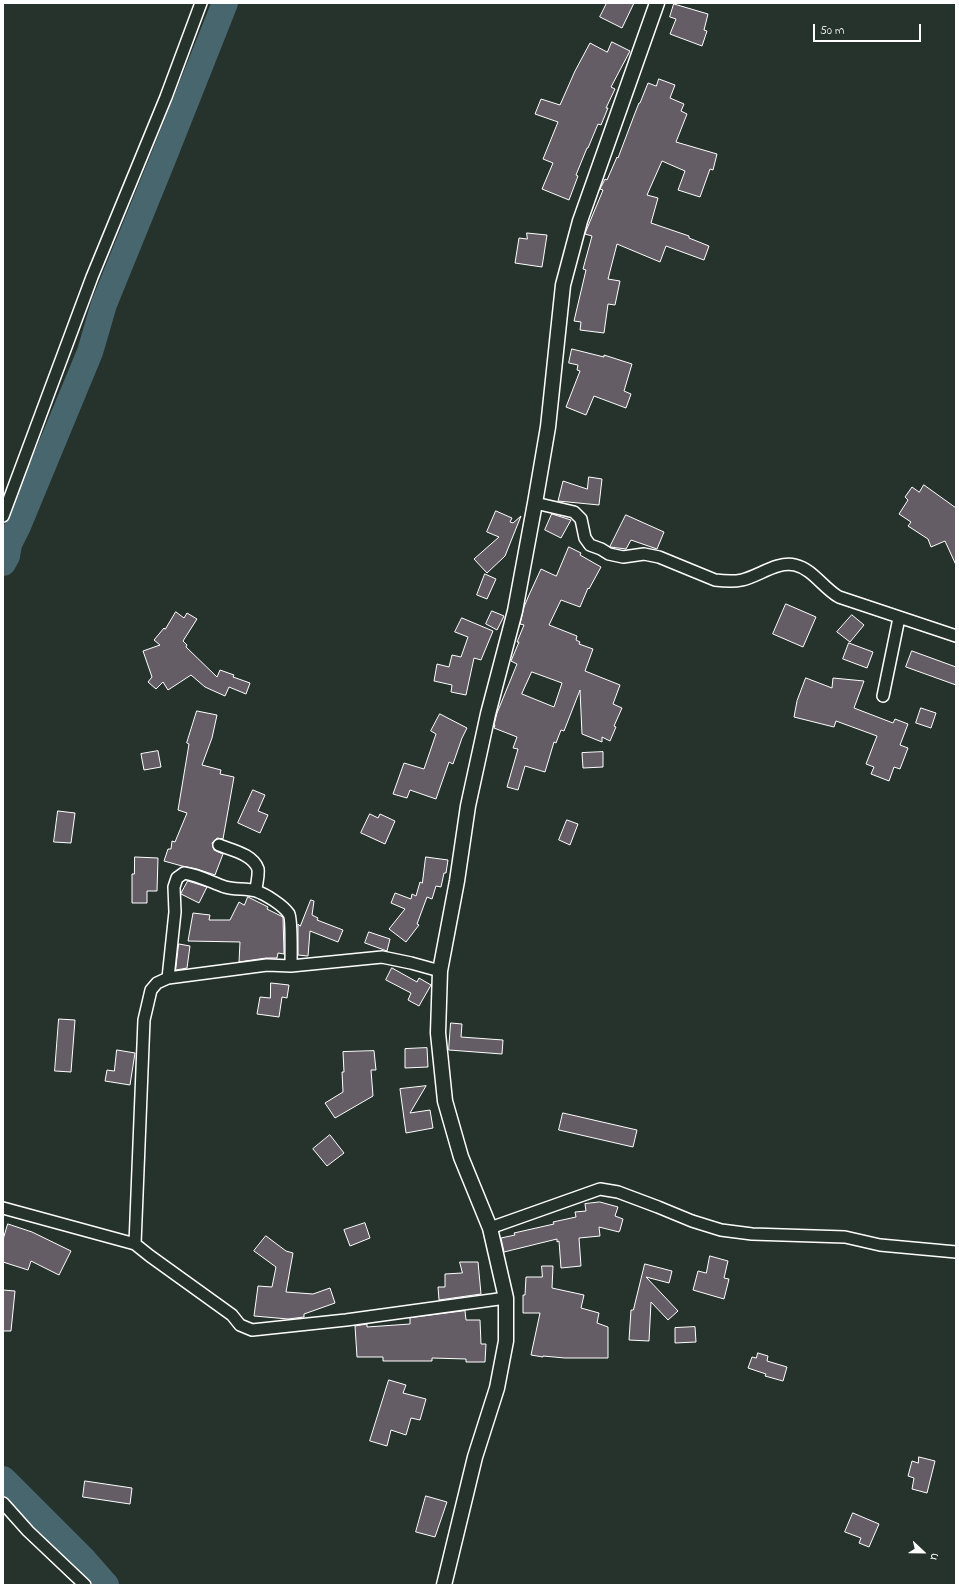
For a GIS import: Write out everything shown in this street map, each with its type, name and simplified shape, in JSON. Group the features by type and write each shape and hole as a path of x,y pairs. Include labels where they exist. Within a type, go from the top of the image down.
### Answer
{"street":[{"path":"3,516 92,277 166,97 201,3"},
{"path":"444,1585 475,1457 497,1388 506,1341 506,1298 490,1228 461,1158 445,1101 438,1033 440,971 457,881 468,806 488,714 515,610 535,503 548,427 563,285 580,221 657,3"},
{"path":"535,503 574,512 581,519 585,538 590,545 615,556 623,557 649,554 715,580 724,581 744,580 777,566 787,564 794,565 803,568 810,573 833,594 899,618 956,636"},
{"path":"883,696 899,618"},
{"path":"219,845 248,857 256,864 258,871 256,891"},
{"path":"168,978 175,912 174,887 177,878 184,873 194,874 227,888 256,891 275,901 289,914 291,923 291,966"},
{"path":"135,1244 144,1020 151,990 157,983 168,978 267,966 291,966 382,957 440,971"},
{"path":"490,1228 600,1189 618,1192 692,1221 721,1230 752,1234 845,1237 880,1245 956,1252"},
{"path":"3,1208 135,1244 232,1315 240,1324 252,1330 346,1320 506,1298"},
{"path":"3,1503 28,1531 85,1585"}],"building":[{"path":"607,3 634,3 622,28 600,17"},
{"path":"674,4 708,14 704,30 707,31 702,46 670,34 676,19 670,17"},
{"path":"612,42 630,51 611,87 615,89 606,108 608,108 601,125 598,124 587,148 576,175 578,176 569,200 542,189 553,163 543,159 558,122 535,114 541,99 560,105 575,71 590,43 607,52"},
{"path":"659,79 675,85 670,98 684,104 681,111 687,114 676,142 717,154 713,170 710,169 700,197 678,190 685,171 662,161 647,195 658,198 651,223 689,236 689,238 709,246 704,260 666,246 660,262 617,244 608,279 620,281 615,305 608,304 604,333 580,330 581,322 574,321 586,270 583,269 592,236 585,234 603,190 600,189 605,179 607,180 617,157 618,158 648,83 656,86"},
{"path":"527,233 547,235 542,267 515,263 519,238 527,239"},
{"path":"572,349 604,357 604,355 632,364 624,391 631,394 626,408 594,396 586,415 566,407 580,371 577,370 578,365 569,363"},
{"path":"589,477 602,479 599,505 558,501 563,481 587,489"},
{"path":"924,485 956,508 956,565 945,541 931,547 928,539 908,526 911,522 899,514 908,500 905,497 912,487 919,492"},
{"path":"496,511 512,518 510,522 513,523 521,516 505,556 487,573 474,559 499,537 487,532"},
{"path":"552,514 571,520 561,538 545,530"},
{"path":"626,515 664,532 657,549 631,540 626,549 610,547"},
{"path":"569,547 581,553 580,555 601,567 589,589 588,588 580,607 561,600 549,625 577,636 576,640 580,642 579,644 593,649 585,671 620,685 613,704 622,708 614,726 616,727 610,741 602,737 602,742 582,734 580,690 564,731 561,730 556,743 554,742 545,772 525,766 518,790 507,787 518,749 513,748 517,737 494,728 494,725 497,713 517,664 511,661 524,625 520,624 524,607 541,569 556,576","holes":["532,672 562,683 554,707 522,694"]},
{"path":"485,574 496,579 487,599 477,595"},
{"path":"786,604 816,617 803,647 773,634"},
{"path":"492,611 504,616 497,630 486,624"},
{"path":"176,612 184,618 187,613 197,619 183,641 187,645 186,647 217,677 220,670 234,675 233,677 250,683 246,694 229,687 225,696 205,687 191,675 168,690 163,682 156,689 148,682 152,677 143,651 160,645 154,640 164,628 165,629"},
{"path":"852,615 864,625 850,642 837,632"},
{"path":"462,618 493,631 481,660 474,658 466,695 451,692 452,685 434,681 437,664 449,667 452,655 461,657 468,637 455,632"},
{"path":"849,643 873,652 867,668 843,659"},
{"path":"912,651 956,667 956,685 906,667"},
{"path":"806,678 832,688 833,678 864,681 854,708 893,723 895,719 908,724 900,745 908,748 900,769 894,767 889,781 871,774 874,767 866,764 877,736 836,721 834,727 794,717 797,701"},
{"path":"921,708 936,713 931,728 916,723"},
{"path":"197,711 217,715 212,738 202,765 221,770 220,774 234,777 223,839 217,838 212,843 214,850 223,854 215,875 164,861 168,849 171,849 172,841 175,842 187,813 178,810 189,744 187,743"},
{"path":"440,714 467,728 453,764 449,762 436,799 410,790 407,798 393,794 404,763 424,769 436,734 431,731"},
{"path":"158,751 161,767 144,770 141,754"},
{"path":"603,752 603,767 583,768 582,753"},
{"path":"253,790 265,795 258,811 268,815 260,833 238,823"},
{"path":"58,811 75,813 71,843 54,842"},
{"path":"370,814 378,818 380,814 395,821 385,844 361,833"},
{"path":"567,820 578,824 570,845 559,840"},
{"path":"135,857 158,858 157,891 147,891 147,903 132,903 132,874 134,874"},
{"path":"426,857 448,860 446,873 444,873 441,887 436,886 432,899 427,897 417,924 419,925 406,942 389,929 405,909 391,903 395,893 411,899 412,894 416,896 420,882 422,883"},
{"path":"188,881 207,887 199,903 181,894"},
{"path":"248,897 268,907 267,909 283,917 284,954 278,953 277,958 239,962 240,942 188,941 193,913 210,915 209,920 230,920 239,902 244,905"},
{"path":"311,900 314,901 312,915 318,918 317,920 343,930 338,942 310,931 308,956 298,955 298,924 300,926"},
{"path":"369,932 390,939 387,951 365,943"},
{"path":"179,944 190,946 187,968 176,970"},
{"path":"392,968 417,982 419,978 431,985 419,1006 408,1000 411,993 386,980"},
{"path":"271,983 289,985 287,998 282,997 279,1017 257,1014 260,997 270,998"},
{"path":"59,1019 75,1020 71,1072 55,1071"},
{"path":"451,1023 462,1024 461,1037 503,1040 502,1054 449,1050"},
{"path":"427,1048 428,1067 405,1068 405,1049"},
{"path":"117,1050 135,1053 130,1085 105,1081 107,1070 114,1071"},
{"path":"374,1051 376,1070 371,1070 373,1096 335,1118 325,1103 343,1092 343,1052"},
{"path":"426,1086 410,1113 430,1110 433,1128 406,1133 400,1089"},
{"path":"563,1113 637,1130 633,1147 559,1130"},
{"path":"330,1135 344,1153 327,1166 313,1149"},
{"path":"600,1202 618,1207 615,1216 623,1219 620,1230 619,1232 599,1227 600,1236 579,1238 581,1266 561,1268 559,1241 557,1242 557,1239 504,1252 501,1238 515,1235 514,1233 554,1224 553,1222 576,1217 575,1212 586,1211 585,1204"},
{"path":"365,1223 370,1238 350,1246 344,1230"},
{"path":"8,1224 32,1232 71,1251 59,1275 31,1261 28,1270 3,1262 3,1240"},
{"path":"266,1236 286,1251 293,1253 286,1292 313,1294 330,1288 335,1303 304,1314 304,1317 288,1319 254,1316 258,1286 272,1287 276,1267 254,1251"},
{"path":"710,1256 728,1261 724,1278 729,1279 724,1299 693,1290 698,1271 706,1273"},
{"path":"460,1262 478,1262 481,1294 439,1300 438,1287 445,1287 445,1274 462,1273"},
{"path":"645,1264 672,1271 669,1283 646,1277 678,1311 668,1320 651,1302 649,1341 629,1340 631,1310 633,1310"},
{"path":"542,1266 553,1266 552,1288 584,1295 581,1308 599,1313 597,1323 608,1327 608,1358 565,1358 531,1355 540,1313 523,1313 523,1295 525,1295 526,1277 542,1277"},
{"path":"3,1290 15,1291 11,1331 3,1331"},
{"path":"465,1311 466,1320 480,1320 481,1344 486,1344 485,1362 466,1362 466,1359 432,1358 432,1361 383,1361 383,1357 357,1357 355,1326 367,1324 367,1327 410,1324 410,1318"},
{"path":"695,1327 696,1342 675,1343 675,1328"},
{"path":"758,1353 768,1356 767,1361 787,1367 783,1381 765,1376 766,1374 748,1368 752,1357 756,1358"},
{"path":"389,1380 406,1385 403,1393 426,1399 420,1420 411,1418 406,1435 391,1430 387,1446 370,1441"},
{"path":"919,1457 935,1461 927,1493 912,1489 914,1478 908,1476 912,1461 918,1463"},
{"path":"85,1481 132,1488 130,1504 83,1497"},
{"path":"426,1496 447,1502 435,1537 416,1532"},
{"path":"853,1513 879,1524 869,1547 859,1543 861,1538 845,1532"}],"waterway":[{"path":"3,563 7,556 9,544 18,526 90,352 104,304 225,3"},
{"path":"3,1479 84,1560 106,1585"}]}
